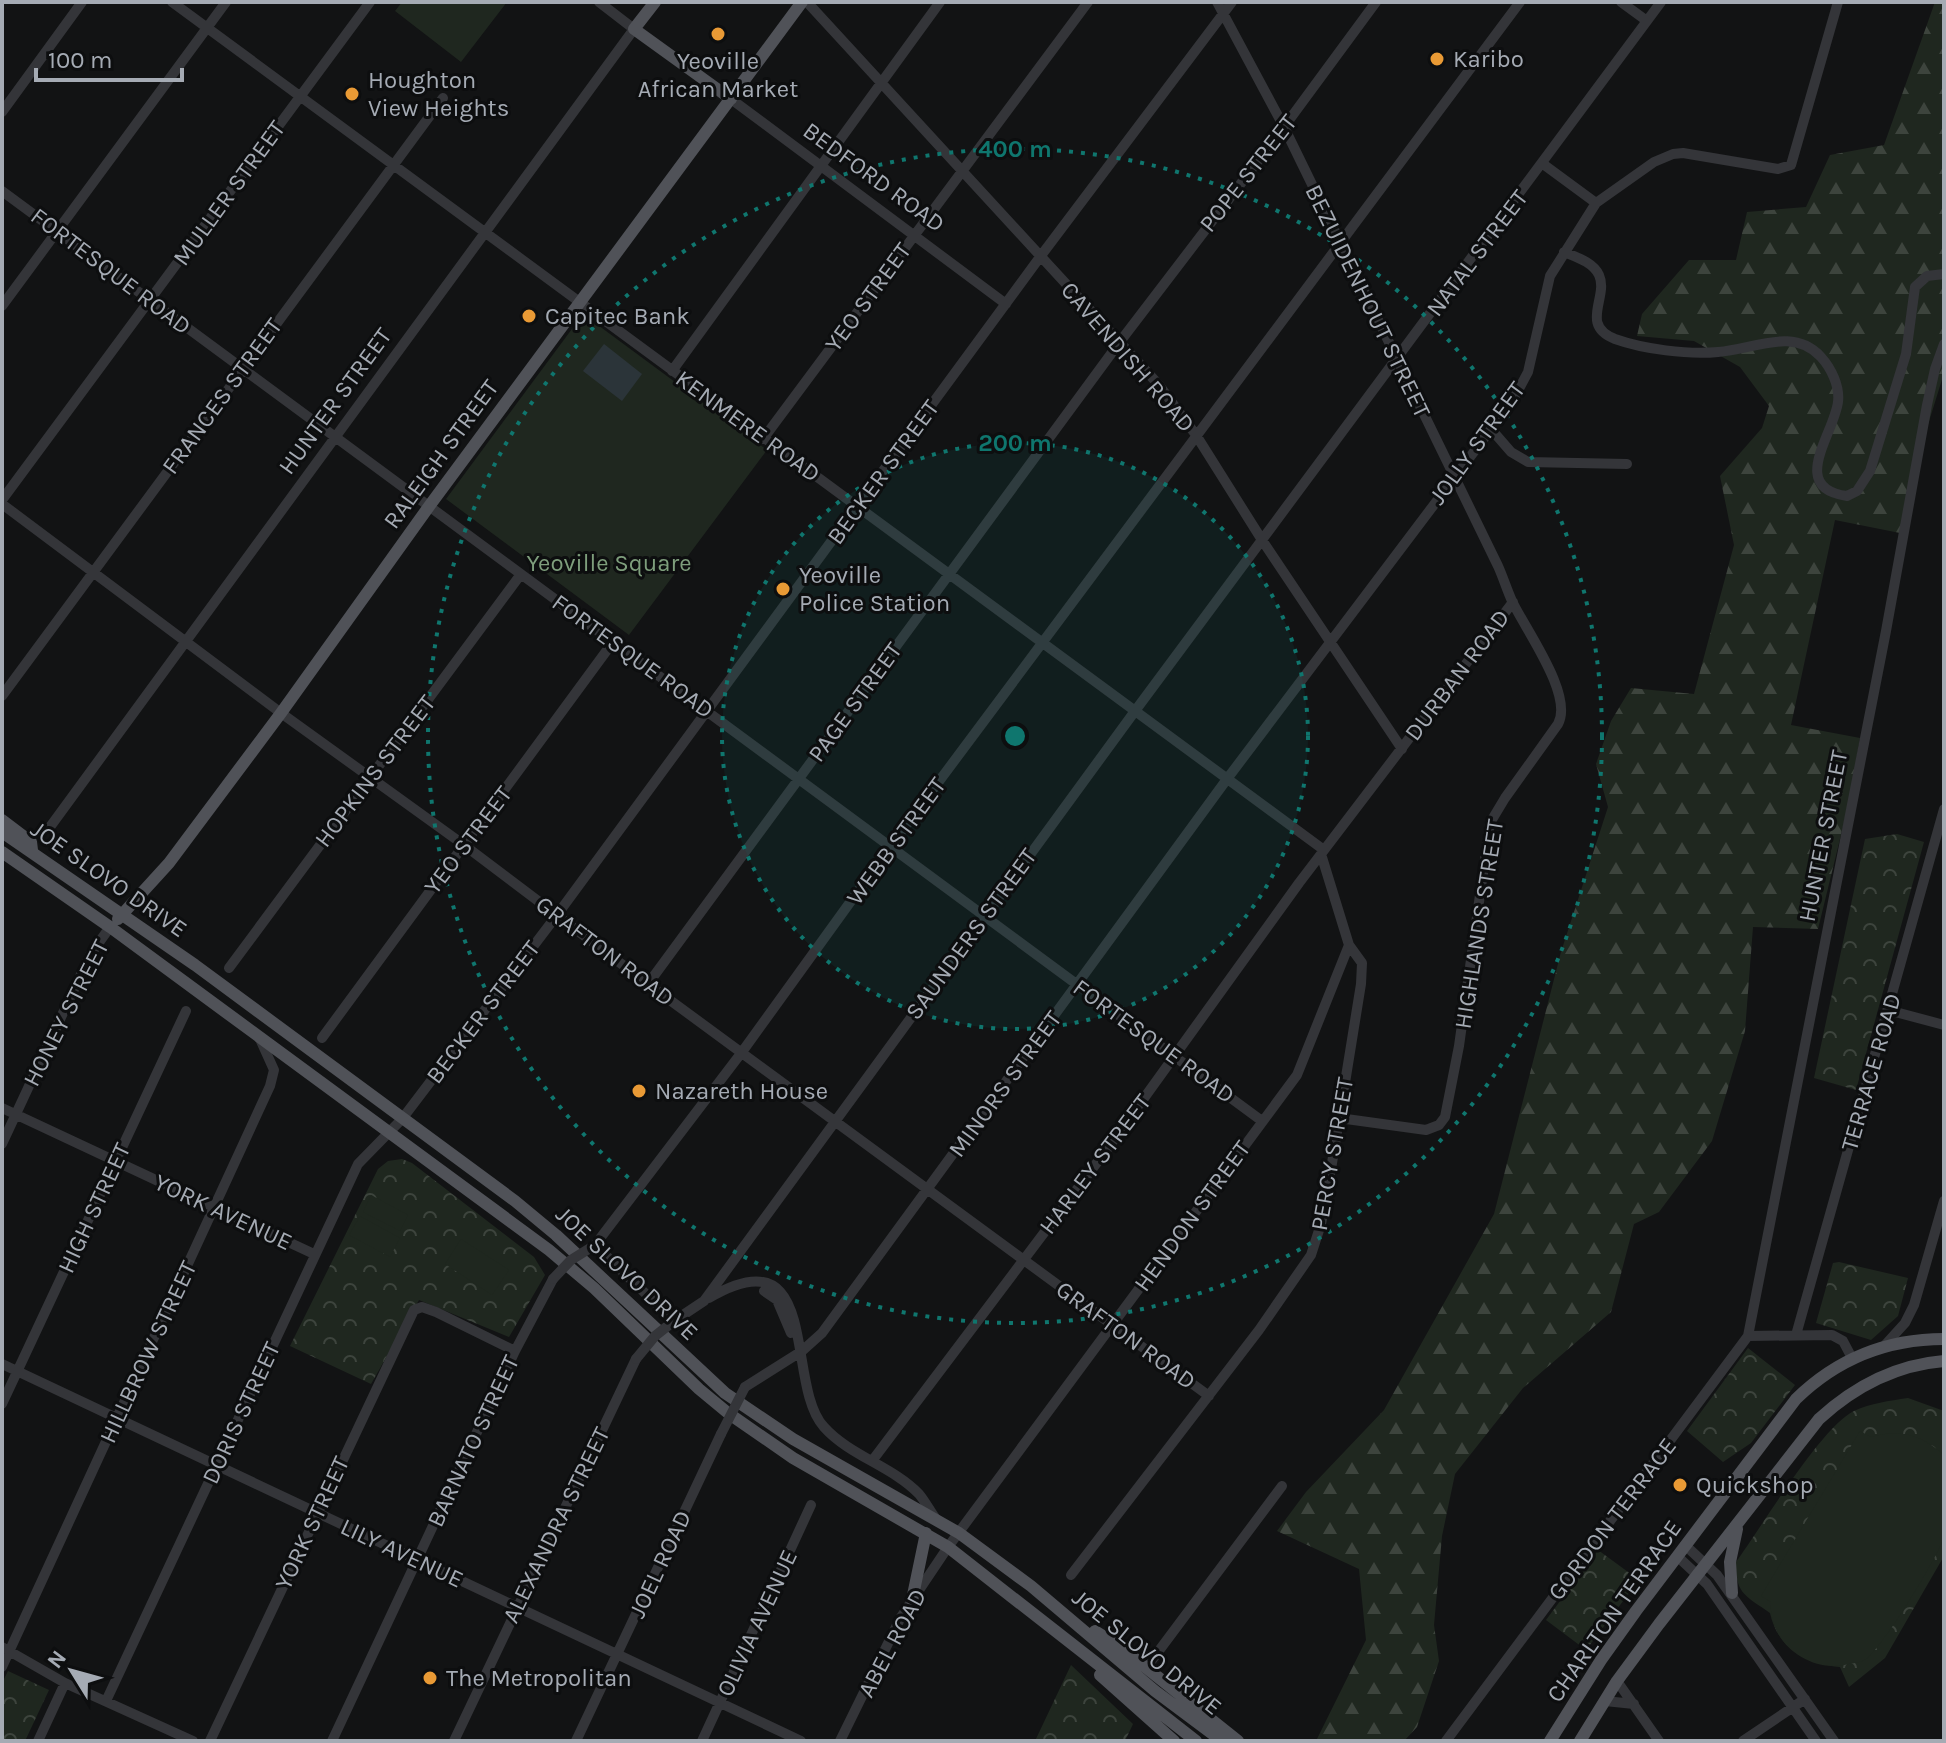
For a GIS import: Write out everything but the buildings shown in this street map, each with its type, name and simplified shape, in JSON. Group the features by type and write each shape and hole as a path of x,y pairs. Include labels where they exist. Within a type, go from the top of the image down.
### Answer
{"main road":[{"name":"HUNTER STREET","path":"634,29 655,2"},
{"name":"RALEIGH STREET","path":"110,927 169,863 581,300 804,2"},
{"name":"BEDFORD ROAD","path":"634,29 731,99"},
{"path":"2,820 31,842 31,851"},
{"name":"JOE SLOVO DRIVE","path":"2,832 123,914 504,1192 556,1235 725,1393 793,1439 959,1533 1143,1673 1222,1741"},
{"name":"JOE SLOVO DRIVE","path":"2,852 110,927 568,1265 728,1413 805,1465 948,1547 1196,1741"},
{"name":"CHARLTON TERRACE","path":"1550,1741 1601,1660 1796,1399 1822,1376 1852,1358 1885,1345 1944,1339"},
{"name":"CHARLTON TERRACE","path":"1580,1741 1617,1681 1819,1419 1855,1390 1898,1370 1944,1361"},
{"path":"1732,1593 1730,1562 1739,1522"},
{"path":"912,1600 926,1533"},
{"path":"1093,1662 1118,1694 1174,1741"},
{"path":"1143,1673 1238,1741"}],"street":[{"path":"2,112 82,2"},
{"name":"KENMERE ROAD","path":"172,2 581,300 763,439 1323,852"},
{"path":"2,306 226,2"},
{"name":"MULLER STREET","path":"2,502 370,2"},
{"name":"BEDFORD ROAD","path":"599,2 634,29"},
{"name":"CAVENDISH ROAD","path":"804,2 1159,385 1196,435 1329,643 1402,749"},
{"path":"672,371 940,2"},
{"name":"YEO STREET","path":"763,439 1088,2"},
{"name":"BEZUIDENHOUT STREET","path":"1217,2 1284,127 1513,602"},
{"name":"BECKER STREET","path":"389,1132 557,915 1040,257 1232,2"},
{"name":"POPE STREET","path":"1119,343 1376,2"},
{"name":"WEBB STREET","path":"595,1245 742,1052 890,847 1520,2"},
{"path":"1621,2 1647,21"},
{"name":"NATAL STREET","path":"1262,540 1661,2"},
{"name":"JOLLY STREET","path":"1329,643 1513,400 1528,372 1546,289 1564,252 1596,203 1654,162 1673,154 1683,153 1778,169 1785,169 1794,162 1838,2"},
{"name":"HUNTER STREET","path":"50,827 634,29"},
{"name":"FRANCES STREET","path":"2,696 443,98"},
{"name":"BEDFORD ROAD","path":"731,99 1006,304"},
{"path":"1543,164 1596,203"},
{"name":"FORTESQUE ROAD","path":"2,191 1262,1121"},
{"path":"1564,252 1591,265 1600,276 1596,319 1600,328 1615,339 1690,353 1717,353 1777,340 1792,340 1817,352 1833,373 1839,401 1818,461 1817,473 1820,483 1827,490 1847,496 1857,491 1870,471 1906,354 1915,287 1927,276 1944,274"},
{"name":"PAGE STREET","path":"648,984 1119,343"},
{"name":"HUNTER STREET","path":"1748,1336 1886,631 1927,405 1944,344"},
{"path":"1491,429 1511,452 1528,462 1627,464"},
{"name":"GRAFTON ROAD","path":"2,502 185,642 1209,1396"},
{"name":"SAUNDERS STREET","path":"674,1321 709,1298 834,1120 1262,540"},
{"name":"HOPKINS STREET","path":"229,968 521,574"},
{"name":"DURBAN ROAD","path":"1402,749 1513,602"},
{"name":"HIGHLANDS STREET","path":"1339,1118 1426,1130 1439,1125 1445,1117 1459,1046 1490,823 1558,724 1562,713 1559,693 1513,602"},
{"name":"YEO STREET","path":"322,1038 613,642"},
{"name":"MINORS STREET","path":"745,1387 801,1353 822,1333 1329,643"},
{"name":"HARLEY STREET","path":"872,1461 1402,749"},
{"name":"TERRACE ROAD","path":"1796,1335 1942,826 1944,809"},
{"path":"1323,852 1349,945"},
{"name":"HONEY STREET","path":"2,1144 90,955 110,927"},
{"name":"PERCY STREET","path":"1071,1575 1259,1330 1311,1255 1321,1224 1361,984 1362,963 1349,945"},
{"name":"HENDON STREET","path":"948,1547 1303,1064 1349,945"},
{"path":"1888,1010 1944,1025"},
{"name":"HIGH STREET","path":"2,1404 186,1011"},
{"name":"HILLBROW STREET","path":"2,1667 6,1649 117,1420 273,1076 272,1063 258,1036"},
{"name":"YORK AVENUE","path":"2,1108 314,1254"},
{"name":"DORIS STREET","path":"106,1701 358,1164 389,1132"},
{"path":"1885,1345 1905,1323 1914,1305 1944,1201"},
{"path":"595,1245 674,1321"},
{"name":"BARNATO STREET","path":"332,1741 515,1351 553,1279 571,1260 595,1245"},
{"path":"709,1298 754,1289 770,1293 780,1305 801,1353 820,1422 835,1438 913,1489 936,1519"},
{"name":"YORK STREET","path":"210,1741 400,1337 417,1308 436,1312 515,1351"},
{"name":"ALEXANDRA STREET","path":"454,1741 636,1359 655,1336 674,1321"},
{"path":"1748,1336 1836,1336 1843,1341 1852,1358"},
{"name":"GORDON TERRACE","path":"1446,1741 1748,1336"},
{"name":"LILY AVENUE","path":"2,1364 801,1741"},
{"name":"JOEL ROAD","path":"576,1741 745,1387"},
{"path":"1143,1673 1282,1486"},
{"name":"OLIVIA AVENUE","path":"702,1741 811,1505"},
{"name":"ABEL ROAD","path":"840,1741 912,1600 948,1547"},
{"path":"1681,1551 1707,1563 1732,1593 1834,1741"},
{"path":"1681,1551 1816,1741"},
{"path":"6,1649 65,1683 193,1741"},
{"path":"1617,1681 1659,1741"},
{"path":"38,1741 65,1683"},
{"path":"1743,1741 1805,1699"},
{"path":"1605,1701 1634,1704"}],"green space":[{"path":"402,2 507,2 461,62 395,11"},
{"path":"1935,2 1944,2 1944,373 1912,476 1905,534 1835,520 1791,725 1860,738 1848,806 1818,929 1753,927 1745,1031 1712,1141 1659,1212 1634,1224 1611,1312 1523,1388 1455,1474 1442,1536 1434,1625 1439,1661 1417,1727 1404,1741 1316,1741 1366,1640 1359,1569 1277,1531 1306,1492 1384,1410 1494,1214 1561,952 1608,807 1596,764 1611,721 1631,688 1694,694 1734,545 1720,476 1762,428 1769,406 1740,367 1694,341 1637,336 1642,314 1689,260 1736,260 1747,212 1806,207 1830,155 1884,145"},
{"name":"Yeoville Square","path":"583,314 767,450 629,635 446,499"},
{"path":"1897,834 1924,842 1856,1090 1814,1078 1865,839"},
{"path":"402,1159 412,1163 534,1257 545,1275 509,1337 419,1300 371,1384 290,1346 378,1169 388,1161"},
{"path":"371,1195 408,1215 400,1231 363,1212"},
{"path":"360,1216 400,1238 390,1257 349,1235"},
{"path":"461,1239 509,1270 492,1295 445,1264"},
{"path":"1833,1263 1908,1278 1898,1316 1871,1340 1816,1323"},
{"path":"1748,1348 1795,1385 1751,1443 1723,1462 1687,1431"},
{"path":"1908,1398 1944,1411 1944,1556 1885,1658 1849,1687 1840,1667 1805,1658 1786,1645 1770,1613 1748,1598 1740,1588 1736,1562 1808,1457 1840,1421 1867,1406"},
{"path":"1860,1431 1871,1437 1892,1433 1910,1435 1927,1442 1944,1455 1943,1540 1908,1603 1874,1651 1858,1662 1834,1666 1806,1660 1794,1652 1776,1630 1771,1602 1761,1596"},
{"path":"1598,1550 1639,1580 1586,1650 1546,1620"},
{"path":"1071,1665 1133,1724 1125,1741 1035,1741"},
{"path":"8,1671 49,1690 25,1741 2,1741 2,1683"}],"shaded area":[{"path":"604,344 642,374 622,401 583,371"}],"place":[{"name":"Yeoville African Market","path":"718,34"},
{"name":"Karibo","path":"1437,59"},
{"name":"Houghton View Heights","path":"352,94"},
{"name":"Capitec Bank","path":"529,316"},
{"name":"Yeoville Police Station","path":"783,589"},
{"name":"Nazareth House","path":"639,1091"},
{"name":"Quickshop","path":"1680,1485"},
{"name":"The Metropolitan","path":"430,1678"}]}
